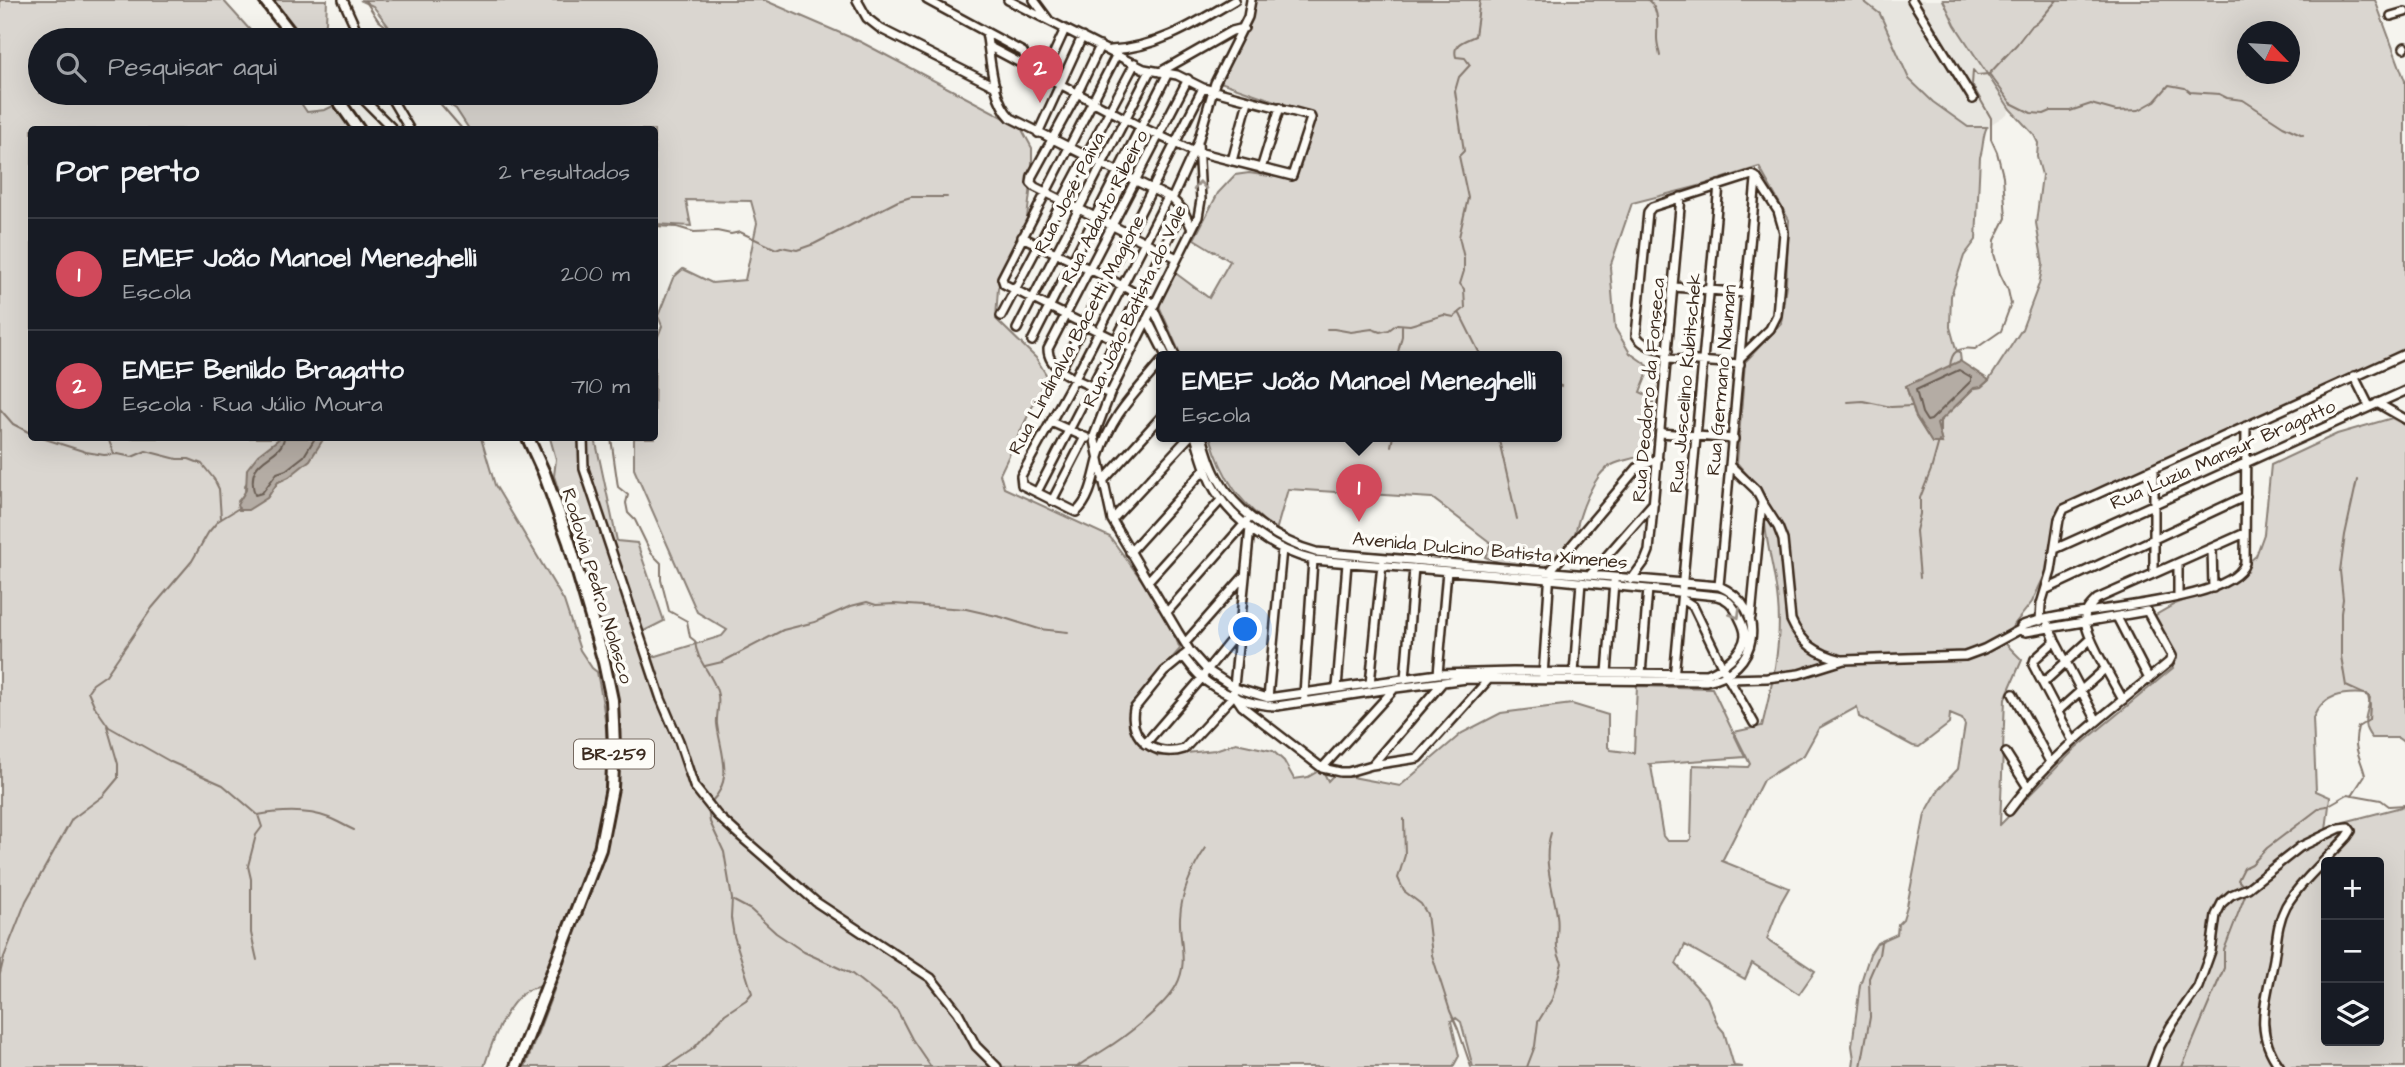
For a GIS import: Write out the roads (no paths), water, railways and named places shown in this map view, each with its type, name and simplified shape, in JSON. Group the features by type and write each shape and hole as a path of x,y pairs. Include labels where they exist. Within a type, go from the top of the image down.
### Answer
{"highway":[{"path":"265,0 287,28"},
{"path":"341,105 356,126"},
{"name":"Rodovia Pedro Nolasco","path":"516,1067 600,849 608,813 614,757 612,700 604,662 569,542 529,441"}],"street":[{"path":"343,0 356,28"},
{"path":"857,0 867,18 881,29 996,87"},
{"path":"927,0 1023,52 1023,65"},
{"path":"988,46 1141,127 1196,152 1288,176 1294,175 1310,116 1203,88 1188,79 1164,72 1150,71 1008,0"},
{"path":"1034,0 1051,22"},
{"path":"1113,52 1153,44 1235,0"},
{"name":"Rua Lindinalva Bacetti Magione","path":"1037,492 1020,483 1021,476 1196,152 1212,90 1244,27 1251,9 1251,0"},
{"path":"1912,0 1973,99"},
{"path":"2391,16 2405,12"},
{"path":"1032,341 1141,127 1164,72 1232,31 1244,27"},
{"path":"1044,75 1065,29"},
{"path":"986,32 996,87 1008,114 1038,133 1170,199 1183,210 1192,229"},
{"path":"1038,133 1082,37"},
{"path":"1100,46 1032,176 1031,183 1177,258"},
{"path":"1113,52 1070,148 1002,278 1007,285 1132,348"},
{"path":"1001,316 1041,245 1135,63"},
{"name":"Rua José Paiva","path":"1017,330 1150,71"},
{"name":"Rua Adauto Ribeiro","path":"1060,370 1051,361 1048,349 1188,79"},
{"path":"1110,394 1060,370 1203,88"},
{"path":"1231,161 1248,101"},
{"path":"368,105 390,126"},
{"path":"395,105 408,126"},
{"path":"1261,169 1280,107"},
{"name":"Rua João Batista do Vale","path":"1094,441 1094,431 1110,394 1200,209 1196,152"},
{"path":"1752,175 1756,177 1778,211 1784,232 1777,315 1770,329 1740,361 1703,362 1668,355 1642,343 1636,335 1648,212 1681,197 1752,175"},
{"name":"Rua Germano Nauman","path":"1719,586 1756,177"},
{"name":"Rua Juscelino Kubitschek","path":"1674,678 1719,185"},
{"name":"Rua Deodoro da Fonseca","path":"1631,580 1648,557 1681,197"},
{"path":"1156,368 1113,418 1082,508 1073,512 1037,492 1183,210"},
{"path":"1022,237 1140,295 1154,306 1173,351"},
{"path":"1674,287 1745,293"},
{"path":"1147,318 1164,351"},
{"path":"2097,721 2045,622 2041,604 2047,589 2059,519 2064,509 2405,354"},
{"path":"2354,376 2373,405 2405,419"},
{"name":"Rua Luzia Mansur Bragatto","path":"2055,549 2405,391"},
{"path":"1051,422 1094,441 1112,520 1190,651 1235,694 1242,706 1322,768 1340,772 1418,758 1489,679"},
{"path":"1103,481 1156,423"},
{"path":"1235,694 1268,698 1306,698 1337,688 1399,682 1442,682 1467,676 1674,678 1726,673 1767,678 1799,674 1844,660 1965,656 2021,629 2022,625 2085,616 2178,597 2213,588 2234,578 2243,569 2246,426"},
{"path":"1661,433 1734,439"},
{"path":"1052,501 1085,438"},
{"path":"583,441 584,469 661,699 694,786 718,815 816,902 931,978 958,1012 976,1046 997,1067"},
{"path":"1112,520 1187,442"},
{"name":"Avenida Dulcino Batista Ximenes","path":"1195,442 1221,500 1282,549 1314,560 1447,571 1590,575 1683,595 1725,598 1737,613 1745,635 1726,673"},
{"name":"Avenida Dulcino Batista Ximenes","path":"1204,442 1224,489 1249,523 1282,540 1316,552 1550,575 1581,582 1631,580 1719,586"},
{"path":"1543,676 1550,575 1638,467 1658,459"},
{"path":"1731,466 1756,490 1778,527 1783,540 1794,627 1805,643 1817,652 1844,660"},
{"path":"2154,468 2154,573"},
{"path":"1130,552 1205,469"},
{"path":"2047,589 2246,496"},
{"path":"1149,581 1221,500"},
{"path":"1590,575 1654,502"},
{"path":"1726,673 1740,662 1752,643 1751,618 1762,502"},
{"path":"1190,651 1164,673 1134,709 1133,724 1145,744 1159,751 1184,749 1235,694 1249,523"},
{"path":"1167,612 1249,523"},
{"path":"2123,701 2091,639 2085,616 2097,599 2245,533"},
{"path":"2212,548 2213,588"},
{"path":"1268,698 1282,549"},
{"path":"1306,698 1314,560"},
{"path":"1337,688 1347,562"},
{"path":"1370,684 1382,564"},
{"path":"2178,564 2178,597"},
{"path":"1322,768 1399,682 1414,568"},
{"path":"1438,674 1447,571"},
{"path":"1185,643 1245,575"},
{"path":"1574,673 1581,582"},
{"path":"1607,673 1614,582"},
{"path":"1719,586 1731,591 1739,599 1751,618"},
{"path":"1641,674 1648,589"},
{"path":"1683,595 1693,606 1754,723"},
{"path":"2009,811 2027,786 2050,762 2172,659 2172,652 2150,612 2117,617 2085,616"},
{"path":"2117,617 2149,679"},
{"path":"1145,744 1240,629"},
{"path":"2043,683 2091,639"},
{"path":"2055,641 2033,662 2073,741"},
{"path":"1183,656 1202,678 1267,706 1438,674 1489,679 1574,673 1641,674 1674,678"},
{"path":"2058,711 2106,668"},
{"path":"1372,765 1442,682"},
{"path":"2013,694 2050,762"},
{"path":"2006,753 2027,786"},
{"path":"2152,1067 2171,1026 2199,987 2211,951 2216,915 2222,903 2231,895 2248,888 2300,847 2340,828 2348,827 2351,831 2347,837 2286,906 2277,930 2263,1024 2266,1044 2280,1067"}],"water":[{"path":"1960,361 1989,380 1981,387 1974,388 1937,424 1942,443 1932,443 1916,417 1906,386"},
{"path":"276,441 322,441 310,460 289,477 278,482 267,498 248,510 239,510 237,505 246,490 247,469 258,455"}],"waterway":[{"path":"365,0 378,20 388,28"},
{"path":"1327,329 1351,332 1372,329 1380,332 1397,324 1410,325 1444,315 1454,317 1465,308 1464,289 1460,284 1464,258 1459,237 1468,198 1459,156 1464,151 1455,91 1459,77 1470,65 1465,58 1456,57 1455,52 1460,43 1475,36 1480,0"},
{"path":"1648,0 1656,13 1660,56"},
{"path":"1950,367 1954,353 1975,349 2001,331 2011,304 1994,254 1995,240 2006,218 2003,176 1991,139 1991,118 1972,85 1973,70 1977,75 1989,74 2057,0"},
{"path":"1990,75 2011,103 2031,113 2070,111 2091,104 2116,111 2139,110 2155,101 2169,85 2185,88 2190,92 2219,94 2243,100 2283,126 2303,135"},
{"path":"441,105 460,126"},
{"path":"658,226 677,227 694,232 740,232 776,249 781,247 797,250 898,201 911,197 947,197"},
{"path":"1460,314 1478,351"},
{"path":"1398,351 1402,325"},
{"path":"1848,402 1863,401 1891,407 1912,406"},
{"path":"0,409 13,424 28,432"},
{"path":"1940,420 1940,435"},
{"path":"51,441 104,455 132,457 146,451 202,464 219,489 221,518"},
{"path":"109,441 114,454"},
{"path":"611,441 618,487 628,495 628,513 635,520 651,553 661,563 661,580 669,611 687,621 690,637 695,641 698,654 717,691 717,724 724,774 718,793 711,802"},
{"path":"1920,578 1916,531 1920,498 1939,441"},
{"path":"1391,446 1392,442"},
{"path":"1499,442 1517,519"},
{"path":"2352,795 2365,775 2356,741 2358,727 2369,720 2370,705 2368,696 2346,686 2341,656 2343,599 2340,571 2357,480"},
{"path":"239,508 218,521 208,533 192,561 152,608 106,675 88,691 109,727 171,762 223,785 258,815 262,827 256,835 248,866 251,879 251,933 257,960"},
{"path":"705,666 722,662 783,630 815,622 867,602 876,605 966,609 1039,629 1068,632"},
{"path":"0,974 26,901 72,819 103,796 118,778 118,764 107,726"},
{"path":"2244,887 2238,880 2244,868 2321,807 2348,794 2381,800 2389,806 2405,805"},
{"path":"666,1067 693,1049 725,1014 752,993 734,936 732,899 724,852 710,822 708,808"},
{"path":"258,815 311,813 354,830"},
{"path":"1404,819 1405,855 1398,878 1404,891 1421,904 1427,914 1432,955 1471,1067"},
{"path":"1527,1067 1535,1046 1538,1022 1552,999 1562,963 1557,950 1558,921 1548,864 1551,833"},
{"path":"1077,1067 1143,1021 1163,1003 1176,986 1183,961 1180,918 1183,900 1192,873 1206,848"},
{"path":"2182,1067 2224,968 2224,950 2246,893"},
{"path":"734,901 751,910 776,933 804,952 852,974 897,1010 931,1067"},
{"path":"1861,1067 1870,1017 1869,978 1879,955 1881,942"}],"place":[{"name":"EMEF Benildo Bragatto","path":"1040,103"},
{"name":"EMEF João Manoel Meneghelli","path":"1359,522"}]}
